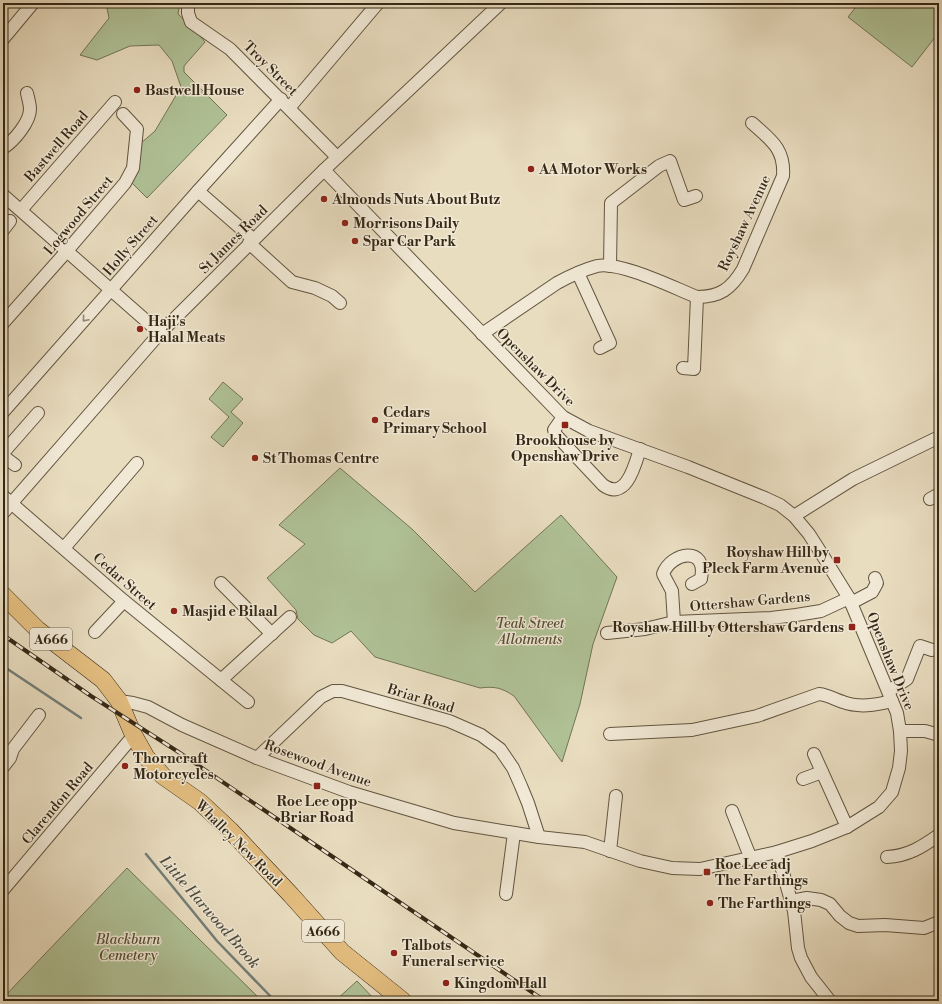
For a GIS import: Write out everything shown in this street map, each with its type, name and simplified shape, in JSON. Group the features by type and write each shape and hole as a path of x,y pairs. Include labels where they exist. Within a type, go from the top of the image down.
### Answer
{"highway":[{"name":"Whalley New Road","path":"3,595 38,630 103,680 119,701 146,758 162,776 200,802 230,830 342,952 403,1001"}],"street":[{"path":"3,39 34,3"},
{"name":"Troy Street","path":"188,3 188,13 191,22 230,49 337,157"},
{"name":"Holly Street","path":"3,412 198,191 285,104 378,3"},
{"name":"St James Road","path":"3,513 8,500 160,333 337,157 501,3"},
{"path":"3,148 7,146 24,128 34,111 27,92"},
{"name":"Bastwell Road","path":"20,210 115,102"},
{"name":"Logwood Street","path":"3,323 125,183 133,168 137,129 123,114"},
{"name":"Royshaw Avenue","path":"482,334 567,277 597,266 624,268 697,296 709,297 724,292 736,281 743,270 782,176 783,161 776,146 771,139 752,123"},
{"path":"610,266 611,203 659,166 670,161 684,200 696,196"},
{"name":"Openshaw Drive","path":"324,170 563,417 589,430 765,498 780,505 794,516 820,550 850,600 897,713 900,731 900,768 892,792 879,807 847,827"},
{"path":"198,191 292,282 327,293 340,303"},
{"path":"3,196 160,333"},
{"path":"578,273 610,344 600,348"},
{"path":"683,368 694,369 697,296"},
{"path":"3,453 38,413"},
{"path":"563,417 554,430 556,435 610,490 618,489 627,482 640,449"},
{"path":"794,516 854,479 939,437"},
{"path":"3,456 15,465"},
{"path":"64,548 137,463"},
{"name":"Cedar Street","path":"8,500 124,601 248,702"},
{"name":"Ottershaw Gardens","path":"674,622 672,591 663,574 666,566 683,556 697,558 702,565 701,579 692,584"},
{"name":"Openshaw Drive","path":"850,600 872,592 877,583 875,578"},
{"path":"221,583 272,634"},
{"name":"Ottershaw Gardens","path":"607,633 644,629 674,622 771,618 821,610 850,600"},
{"path":"95,632 124,601"},
{"path":"221,680 290,617"},
{"path":"610,734 692,730 757,716 819,694 827,695 844,703 861,706 877,705 891,696 907,679 920,646 932,650"},
{"name":"Briar Road","path":"257,758 321,697 333,691 342,691 449,722 481,736 500,749 513,768 521,786 539,837"},
{"name":"Rosewood Avenue","path":"119,701 148,707 182,725 257,758 349,792 454,823 539,837 585,842 640,861 672,868 700,869 751,859 812,841 847,827"},
{"path":"3,767 10,758 13,749 40,715"},
{"path":"900,731 925,731 939,735"},
{"name":"Clarendon Road","path":"3,890 134,735"},
{"path":"814,754 847,827"},
{"path":"802,779 822,772"},
{"path":"610,851 616,796"},
{"path":"732,811 751,859"},
{"path":"506,894 514,833"},
{"path":"887,857 910,853 939,835"},
{"path":"777,852 791,901 800,958 810,977 830,1001"},
{"path":"791,901 807,898 821,900 830,904 840,916 849,923 858,926 885,925 924,928 939,922"}],"green space":[{"path":"106,3 180,3 178,14 205,42 184,66 184,72 227,115 147,198 132,183 137,170 141,143 155,131 181,87 172,61 159,45 130,46 97,60 80,55 109,18"},
{"path":"859,3 939,3 939,32 912,67 848,17"},
{"path":"223,382 243,399 231,412 243,423 223,447 211,437 229,417 209,399"},
{"name":"Teak Street Allotments","path":"340,468 412,529 475,592 561,515 617,577 593,644 580,704 562,762 514,696 510,693 502,689 490,687 480,688 375,657 351,631 332,643 314,635 298,619 296,610 267,578 305,544 279,525"},
{"name":"Blackburn Cemetery","path":"127,868 262,1001 3,1001 3,998"},
{"path":"357,981 376,1001 335,1001"}],"waterway":[{"name":"Little Harwood Brook","path":"3,666 81,718"},
{"name":"Little Harwood Brook","path":"146,854 217,941 275,1001"}],"railway":[{"path":"3,635 91,696 180,753 545,1001"}],"place":[{"name":"Bastwell House","path":"137,90"},
{"name":"AA Motor Works","path":"531,169"},
{"name":"Almonds Nuts About Butz","path":"324,199"},
{"name":"Morrisons Daily","path":"345,223"},
{"name":"Spar Car Park","path":"355,241"},
{"name":"Haji's Halal Meats","path":"140,329"},
{"name":"Cedars Primary School","path":"375,420"},
{"name":"Brookhouse by Openshaw Drive","path":"565,425"},
{"name":"St Thomas Centre","path":"255,458"},
{"name":"Royshaw Hill by Pleck Farm Avenue","path":"837,560"},
{"name":"Masjid e Bilaal","path":"174,611"},
{"name":"Royshaw Hill by Ottershaw Gardens","path":"852,627"},
{"name":"Thorncraft Motorcycles","path":"125,766"},
{"name":"Roe Lee opp Briar Road","path":"317,786"},
{"name":"Roe Lee adj The Farthings","path":"707,872"},
{"name":"The Farthings","path":"710,903"},
{"name":"Talbots Funeral service","path":"394,953"},
{"name":"Kingdom Hall","path":"446,983"}]}
